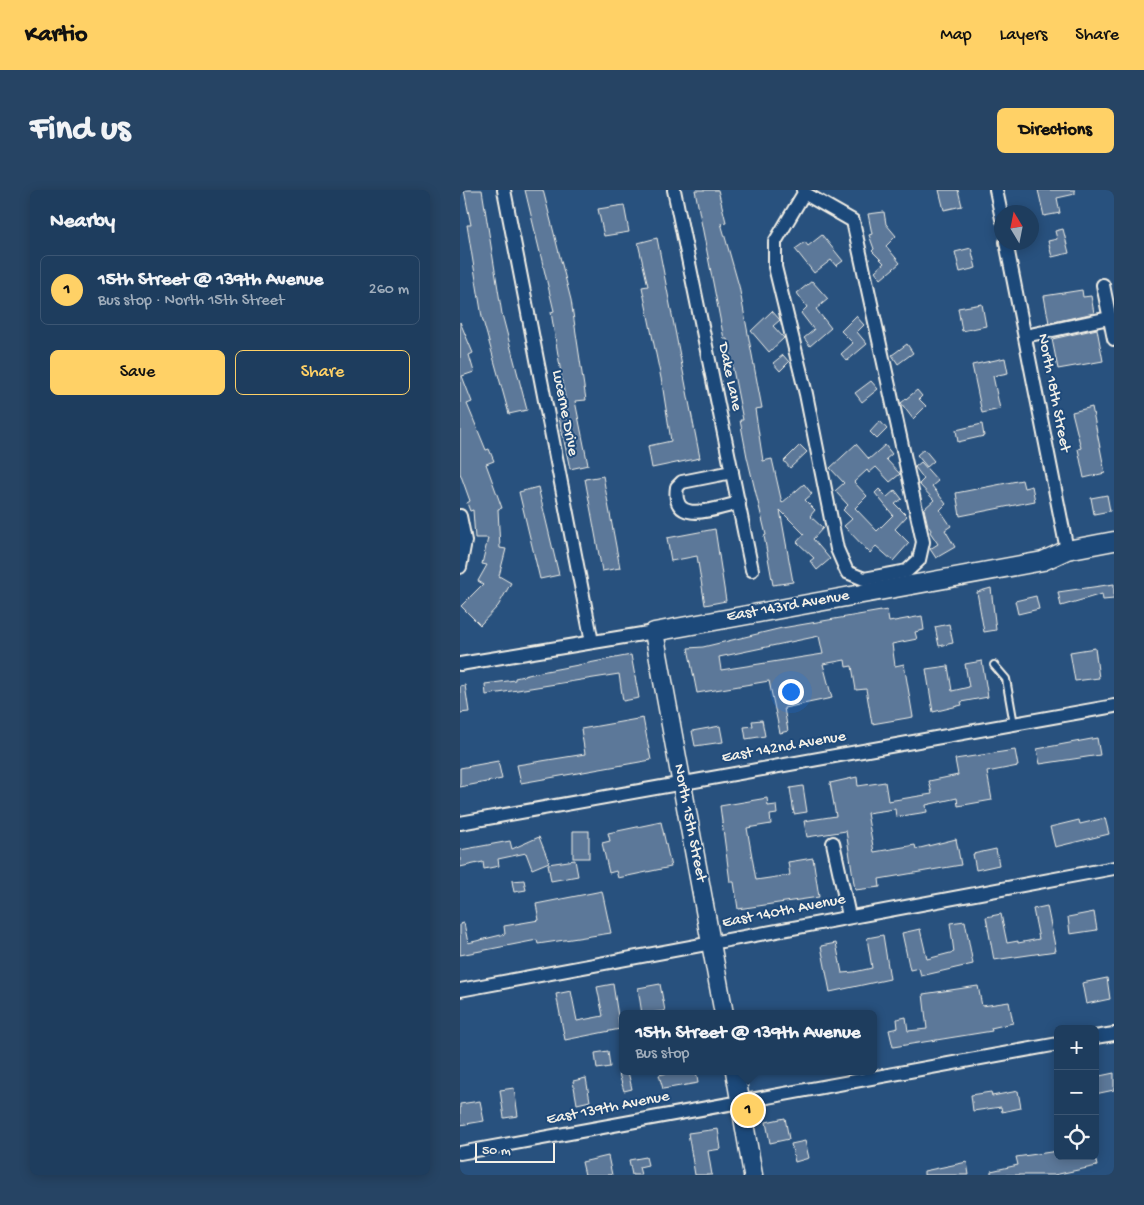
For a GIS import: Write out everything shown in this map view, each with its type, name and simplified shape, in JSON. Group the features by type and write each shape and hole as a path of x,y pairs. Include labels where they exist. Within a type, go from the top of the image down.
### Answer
{"street":[{"name":"Lucerne Drive","path":"504,190 592,642"},
{"name":"Dake Lane","path":"674,190 752,570"},
{"path":"996,190 999,205"},
{"path":"804,192 854,221 923,542 919,560 907,571 864,579 847,572 837,550 806,394 775,267 774,242 804,192"},
{"name":"North 18th Street","path":"1008,250 1067,550"},
{"path":"1103,284 1114,339"},
{"path":"1025,336 1109,318"},
{"path":"732,472 682,482 677,487 678,502 681,509 690,513 738,503"},
{"path":"460,516 465,541 460,567"},
{"name":"East 143rd Avenue","path":"460,664 654,632 1043,561 1067,550 1114,541"},
{"name":"North 15th Street","path":"654,632 723,1010"},
{"name":"East 142nd Avenue","path":"460,823 1114,706"},
{"path":"833,843 849,916"},
{"name":"East 140th Avenue","path":"460,990 1114,868"},
{"path":"1099,1036 1114,1034"},
{"name":"East 139th Avenue","path":"460,1153 740,1100 1054,1045"},
{"path":"736,1075 753,1175"}],"lane":[{"path":"994,665 1006,679 1014,724"}],"building":[{"path":"464,190 482,190 502,314 527,410 509,414 482,317 467,225 471,225"},
{"path":"525,190 543,190 571,300 586,400 575,401 588,465 570,469 559,418 568,416 551,312 554,311"},
{"path":"695,190 718,190 726,222 721,223 739,286 762,408 755,409 763,461 772,459 782,503 804,484 812,494 805,500 815,510 810,516 823,528 813,539 830,559 817,570 810,561 814,558 797,542 804,534 780,510 793,582 773,585 764,536 766,535 747,457 740,420 743,420 727,339 724,339"},
{"path":"939,190 958,190 962,206 944,210"},
{"path":"1038,190 1075,190 1075,194 1057,198 1060,213 1044,216"},
{"path":"624,205 629,232 604,236 598,209"},
{"path":"884,212 886,224 896,236 886,246 900,263 881,279 875,271 884,263 872,251 874,249 869,235 872,234 868,214"},
{"path":"1063,229 1069,253 1052,257 1048,241 1057,239 1055,231"},
{"path":"822,235 843,261 836,266 831,260 814,273 795,249 805,242 808,246"},
{"path":"657,238 700,458 652,468 648,446 671,441 662,383 642,287 648,286 638,243"},
{"path":"971,248 976,268 960,272 955,252"},
{"path":"812,281 828,299 816,309 831,328 810,346 804,338 814,330 801,313 807,307 797,293"},
{"path":"1082,290 1083,297 1091,296 1094,313 1049,323 1044,296"},
{"path":"982,304 986,326 962,331 958,308"},
{"path":"772,311 780,320 773,326 784,338 769,352 751,331"},
{"path":"856,316 864,325 857,332 867,344 847,361 841,354 853,343 841,331"},
{"path":"460,322 473,353 469,355 474,372 462,376 472,402 467,404 486,450 489,449 494,461 486,464 502,508 498,509 500,548 506,549 499,576 511,583 498,606 480,625 461,606 483,584 478,581 487,565 482,564 488,538 475,538 473,510 470,511 467,503 470,501 460,473"},
{"path":"1097,329 1103,361 1058,369 1052,339"},
{"path":"907,344 913,353 898,364 892,355"},
{"path":"783,355 789,362 780,371 773,363"},
{"path":"1005,358 1008,373 993,376 1000,409 982,413 972,365"},
{"path":"871,381 878,389 862,402 855,393"},
{"path":"917,390 922,396 919,399 926,406 913,419 901,403"},
{"path":"1092,407 1105,473 1084,478 1078,449 1081,448 1072,412"},
{"path":"880,421 887,429 877,439 870,432"},
{"path":"982,424 984,436 958,442 956,430"},
{"path":"856,444 869,459 885,445 892,454 886,459 900,474 890,482 876,467 869,473 867,470 854,482 867,496 855,508 877,531 893,515 875,493 879,489 887,497 895,490 902,499 895,504 907,516 895,529 909,543 893,561 876,546 870,553 844,526 852,519 843,510 848,505 835,491 844,483 830,468"},
{"path":"800,445 807,452 790,468 784,461"},
{"path":"924,449 934,461 927,467 917,455"},
{"path":"921,462 938,481 932,486 946,504 940,510 951,526 945,530 955,547 936,558 930,549 938,544 930,532 924,509 934,500 919,484 924,479 915,467"},
{"path":"603,476 620,568 602,571 585,479"},
{"path":"1022,480 1024,488 1032,486 1035,501 960,516 956,493"},
{"path":"538,487 559,575 540,579 519,492"},
{"path":"1107,495 1110,511 1094,514 1091,498"},
{"path":"715,529 726,601 705,605 697,556 671,561 667,538"},
{"path":"1114,584 1114,599 1103,600 1102,594 1061,606 1058,592"},
{"path":"991,588 996,630 984,632 977,592"},
{"path":"1036,596 1039,609 1018,614 1015,601"},
{"path":"887,610 889,622 922,616 924,630 915,632 917,639 892,644 895,666 904,664 913,717 872,724 866,689 856,690 852,666 846,667 845,660 823,664 832,698 784,708 788,731 780,733 769,681 697,693 688,648 703,647 782,628","holes":["819,636 823,654 721,670 719,657"]},
{"path":"949,624 953,643 939,646 935,627"},
{"path":"1095,648 1099,678 1075,681 1070,652"},
{"path":"631,655 639,698 623,701 619,674 486,695 485,684 515,680 515,678 541,672"},
{"path":"982,661 988,697 961,702 962,705 933,712 926,669 948,666 952,691 969,687 965,664"},
{"path":"465,685 469,712 460,713 460,686"},
{"path":"643,718 651,760 521,783 517,765 585,754 581,729"},
{"path":"762,720 765,736 746,739 744,727 753,726 752,721"},
{"path":"720,726 723,742 695,746 692,731"},
{"path":"1097,738 1100,755 1040,764 1037,749"},
{"path":"1015,750 1018,766 987,772 992,800 958,806 957,798 926,805 927,812 896,817 895,809 867,813 874,852 915,845 916,849 956,839 961,865 879,879 880,887 855,890 846,831 807,837 804,821 836,816 830,783 857,777 858,786 885,782 888,801 932,794 929,781 958,775 955,759"},
{"path":"498,761 502,779 460,787 460,768"},
{"path":"803,786 807,812 794,814 790,788"},
{"path":"767,798 768,806 776,805 777,814 770,815 771,824 747,828 756,880 790,875 788,862 813,858 819,897 738,909 734,882 730,882 720,806"},
{"path":"1105,818 1109,834 1055,847 1050,827 1079,820 1080,824"},
{"path":"661,822 671,867 618,878 616,871 609,873 602,843 610,841 608,833"},
{"path":"573,831 589,831 589,858 573,858"},
{"path":"539,837 549,862 532,869 526,853 498,859 499,866 484,869 483,862 460,867 460,850 510,841 512,849"},
{"path":"996,849 999,865 976,870 973,854"},
{"path":"575,860 578,876 551,881 548,864"},
{"path":"524,880 526,890 514,892 512,881"},
{"path":"602,891 611,933 538,944 537,940 460,955 460,924 464,923 468,943 505,934 504,926 539,920 536,904"},
{"path":"1047,906 1056,951 994,960 986,917 1001,914 1007,943 1018,941 1018,943 1039,939 1033,909"},
{"path":"1094,912 1097,930 1070,934 1068,917"},
{"path":"965,921 973,964 921,976 919,968 910,970 902,933 920,929 927,959 954,952 950,923"},
{"path":"883,935 890,979 830,992 821,946 836,943 842,973 854,972 872,968 867,938"},
{"path":"1107,978 1110,999 1086,1004 1082,983"},
{"path":"613,984 619,1029 565,1040 556,994 571,991 577,1021 603,1016 597,987"},
{"path":"660,984 665,1010 641,1010 638,988"},
{"path":"978,986 982,1006 1009,1002 1013,1023 991,1028 992,1031 893,1047 889,1030 898,1028 897,1019 906,1017 908,1031 927,1029 923,994"},
{"path":"608,1051 610,1067 597,1069 595,1053"},
{"path":"1114,1073 1114,1090 1099,1093 1099,1076"},
{"path":"619,1075 629,1075 632,1089 624,1091"},
{"path":"659,1075 697,1075 698,1083 663,1089"},
{"path":"586,1078 590,1101 577,1104 573,1081"},
{"path":"514,1088 518,1116 504,1118 500,1090"},
{"path":"1018,1091 1021,1108 1002,1112 1001,1107 973,1111 971,1095 991,1092 992,1096"},
{"path":"480,1101 484,1121 460,1125 460,1104"},
{"path":"785,1118 789,1139 770,1143 766,1122"},
{"path":"718,1129 721,1149 708,1151 712,1175 695,1175 688,1133"},
{"path":"805,1141 809,1158 795,1162 791,1144"},
{"path":"1054,1152 1054,1160 1096,1160 1097,1166 1054,1175 991,1175 991,1171 1018,1165 1016,1157"},
{"path":"608,1156 612,1175 585,1175 582,1162"},
{"path":"646,1157 648,1165 639,1167 641,1175 632,1175 629,1160"},
{"path":"967,1162 969,1175 924,1175 924,1171"}],"place":[{"name":"15th Street @ 139th Avenue","path":"748,1110"}]}
